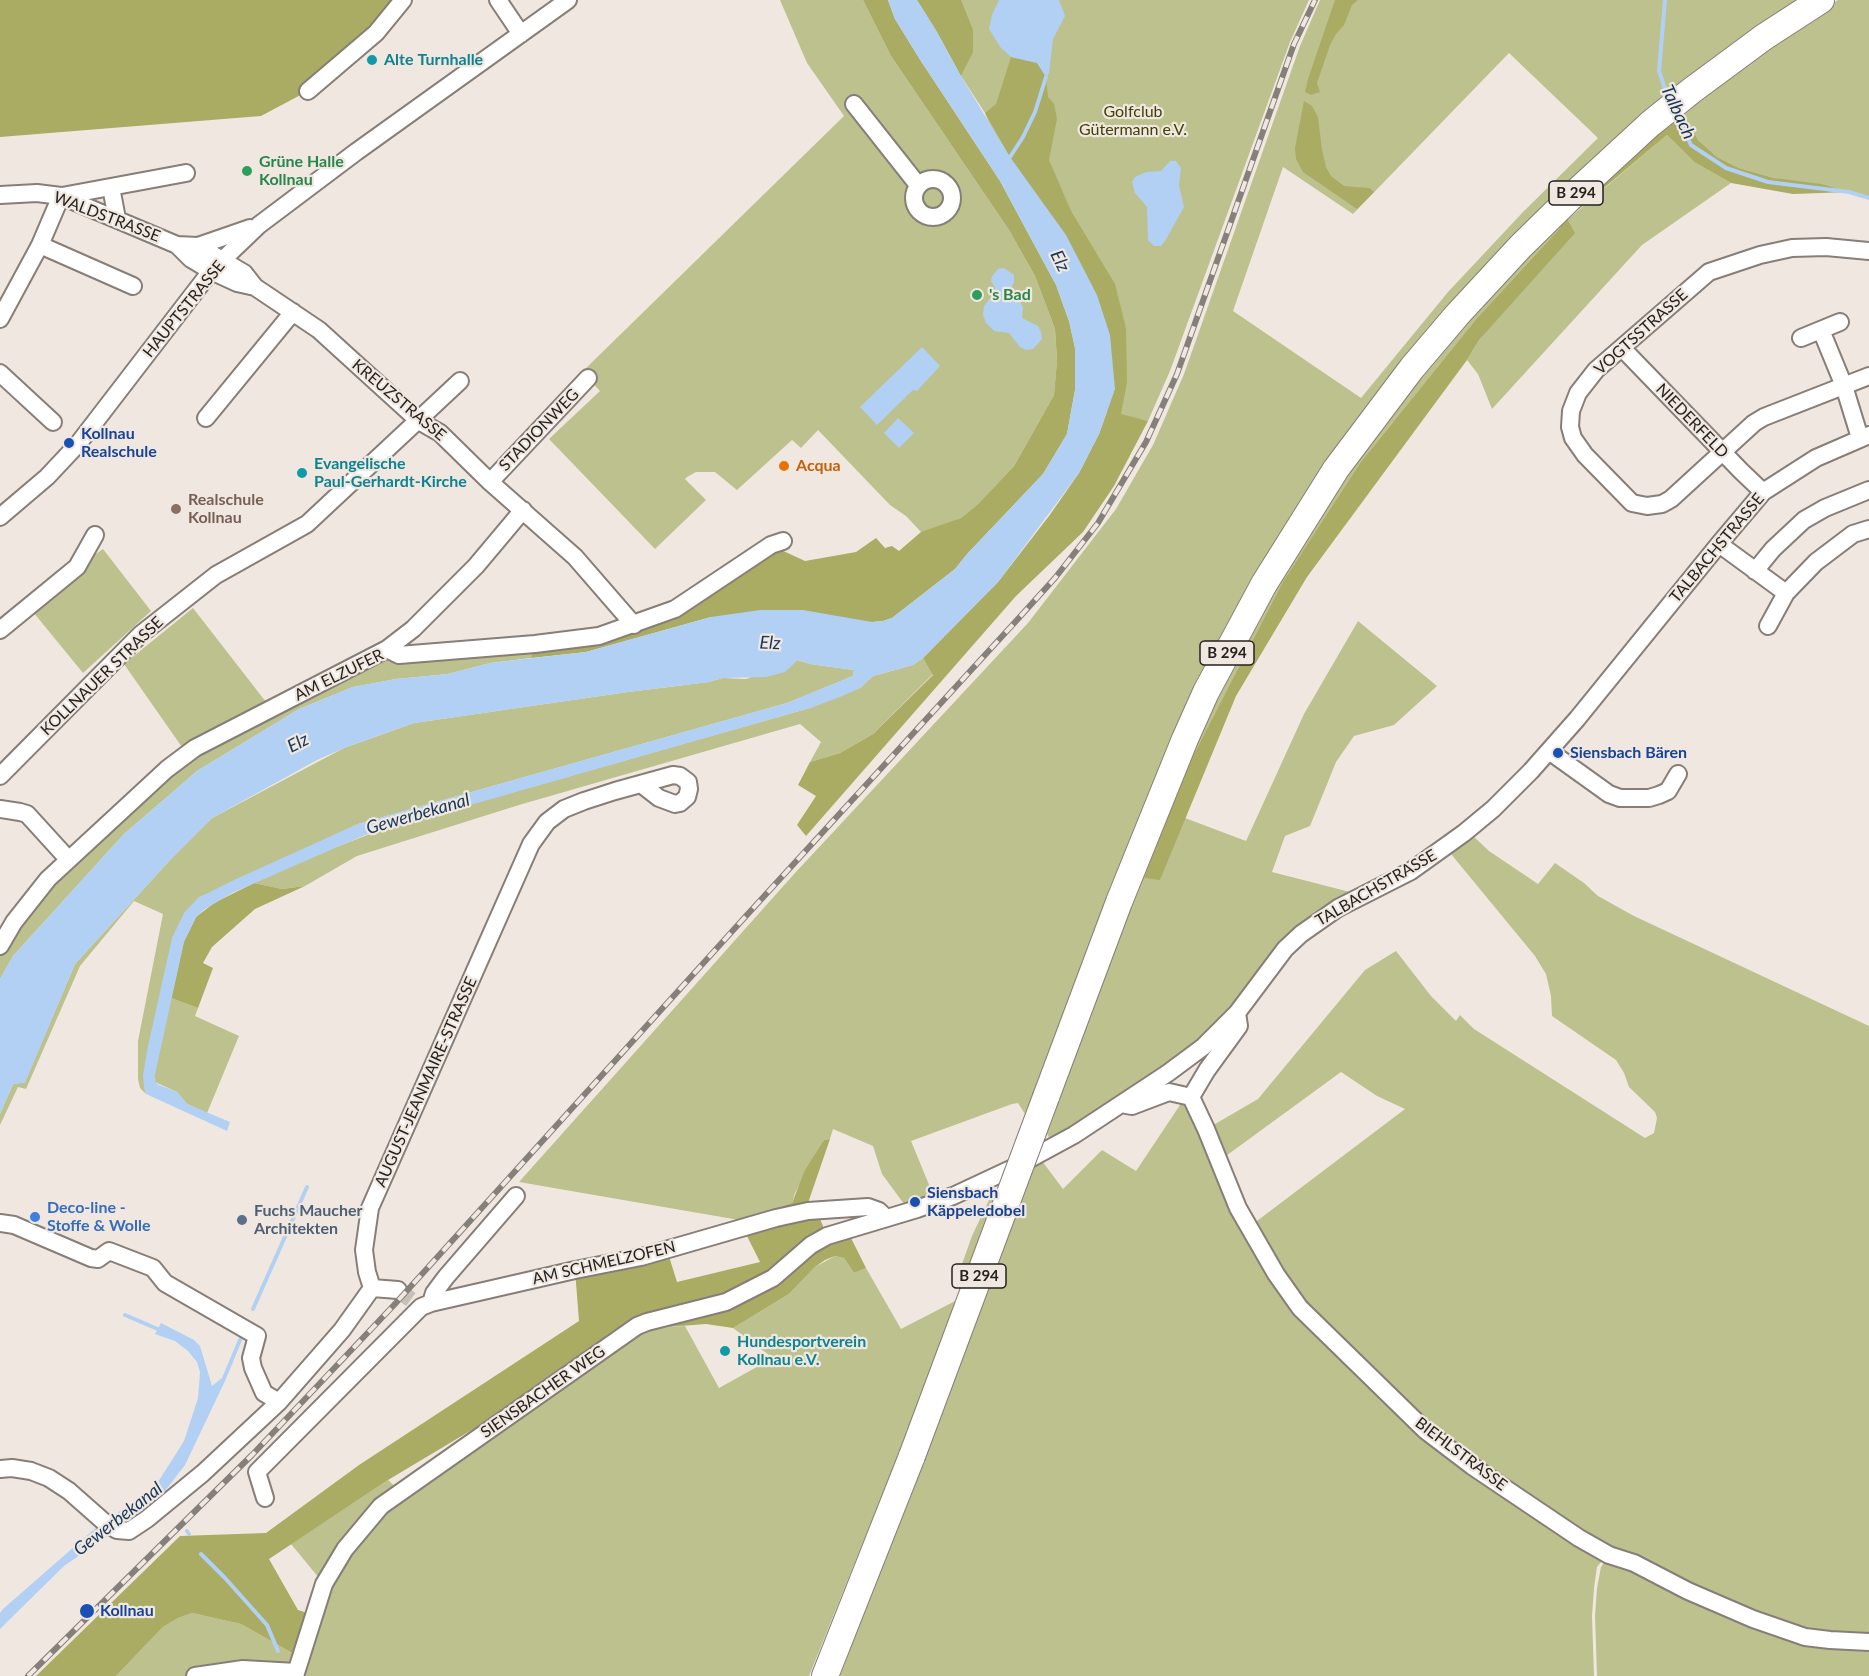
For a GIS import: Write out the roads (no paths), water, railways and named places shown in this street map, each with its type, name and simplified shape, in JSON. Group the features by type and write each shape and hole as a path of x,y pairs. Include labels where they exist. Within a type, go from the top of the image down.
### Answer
{"highway":[{"name":"B 294","path":"825,1676 912,1456 1119,902 1185,739 1229,648 1301,523 1336,469 1412,368 1456,315 1520,247 1650,124 1764,37 1821,0"}],"street":[{"path":"308,91 376,33 403,0"},
{"path":"498,0 521,34"},
{"name":"HAUPTSTRASSE","path":"0,517 47,477 78,444 217,265 259,225 295,196 568,0"},
{"path":"854,104 918,185"},
{"path":"0,319 6,294 40,245 61,196 186,173"},
{"path":"111,187 117,219"},
{"name":"WALDSTRASSE","path":"0,195 37,193 61,196 177,244 198,246 221,240 259,225"},
{"name":"WALDSTRASSE","path":"177,244 191,259 217,265"},
{"path":"40,245 133,286"},
{"name":"WALDSTRASSE","path":"198,246 217,265"},
{"name":"VOGTSSTRASSE","path":"1723,451 1671,500 1647,506 1632,503 1585,455 1573,438 1570,426 1571,411 1578,393 1596,370 1709,272 1760,255 1792,248 1826,247 1869,251"},
{"name":"KREUZSTRASSE","path":"217,265 244,273 255,287 319,330 419,421 440,433 490,482 575,557 634,625"},
{"path":"206,418 293,312"},
{"path":"1801,338 1840,322"},
{"path":"1821,330 1865,436"},
{"name":"NIEDERFELD","path":"1623,348 1763,492"},
{"path":"0,373 53,422"},
{"path":"1723,451 1764,417 1869,376"},
{"name":"STADIONWEG","path":"490,482 588,378"},
{"name":"KOLLNAUER STRASSE","path":"0,776 141,634 216,575 307,524 460,381"},
{"name":"TALBACHSTRASSE","path":"886,1218 953,1196 1015,1167 1074,1135 1203,1047 1237,1013 1285,949 1300,934 1338,908 1411,871 1464,833 1492,809 1549,751 1763,492 1797,469 1865,436"},
{"path":"1755,571 1773,549 1804,520 1825,508 1869,490"},
{"path":"387,649 413,629 477,566 522,510"},
{"path":"1768,626 1786,593 1816,562 1853,534 1869,529"},
{"path":"0,630 77,567 95,535"},
{"name":"AM ELZUFER","path":"0,946 31,899 48,879 167,769 195,748 387,649 399,655 563,642 599,636 634,625 675,609 771,545 783,541"},
{"path":"1719,544 1786,593"},
{"path":"1549,751 1610,794 1620,798 1649,798 1659,795 1668,791 1678,774"},
{"name":"AUGUST-JEANMAIRE-STRASSE","path":"372,1288 366,1272 364,1250 370,1208 531,844 548,822 564,809 641,784"},
{"path":"0,809 27,814 68,859"},
{"path":"1119,1105 1132,1106 1169,1092 1191,1097 1207,1070 1239,1026 1237,1013"},
{"name":"BIEHLSTRASSE","path":"1191,1097 1238,1208 1276,1274 1300,1308 1426,1431 1579,1538 1610,1555 1634,1563 1688,1591 1753,1619 1805,1637 1869,1642"},
{"name":"AM SCHMELZOFEN","path":"431,1303 434,1293 446,1276 516,1196"},
{"name":"AM SCHMELZOFEN","path":"265,1498 257,1472 421,1307 575,1270 641,1257 776,1218 816,1210 868,1207 879,1211 886,1218"},
{"name":"SIENSBACHER WEG","path":"295,1674 324,1584 345,1549 381,1506 638,1326 726,1302 773,1278 811,1245 827,1236 886,1218"},
{"path":"0,1223 14,1225 91,1258 98,1258 109,1251 153,1268 165,1283 257,1336 251,1358 253,1368 264,1393 279,1402"},
{"path":"0,1469 31,1471 49,1478 69,1491 110,1526 129,1531 154,1514 203,1473 279,1402 342,1330 372,1288 398,1290"},
{"path":"195,1676 243,1669 295,1674"}],"water":[{"name":"Elz","path":"888,0 917,0 1010,157 1066,235 1097,295 1110,335 1115,389 1099,434 1079,473 998,582 923,658 913,665 873,676 860,688 840,697 810,708 365,835 234,892 205,909 196,917 184,942 154,1079 157,1084 177,1092 187,1104 230,1122 227,1131 146,1094 144,1086 143,1075 148,1046 172,938 184,913 198,898 358,824 787,703 853,676 854,670 810,664 798,660 785,672 766,677 723,678 709,682 414,723 317,760 212,818 171,859 75,964 25,1083 13,1084 0,1114 0,979 13,956 124,834 197,771 299,709 353,687 396,679 448,674 490,663 586,652 711,617 760,610 803,610 872,622 892,618 955,569 1043,474 1067,434 1075,390 1075,348 1069,321 1056,285 1000,181 919,58 895,19"},
{"path":"999,0 1059,0 1065,16 1053,39 1049,73 1046,77 1037,63 1011,57 1001,48 989,29"},
{"path":"1170,161 1176,161 1181,168 1179,185 1184,207 1165,241 1161,246 1154,246 1148,240 1147,207 1135,193 1132,182 1135,177 1146,172 1161,171"},
{"path":"1004,268 1014,275 1009,294 1023,307 1022,318 1038,326 1041,332 1042,339 1033,349 1026,350 1020,347 1009,333 994,331 986,323 983,315 984,306 994,293 992,276 998,269"},
{"path":"922,347 940,366 917,391 913,390 877,425 860,407"},
{"path":"898,418 914,433 899,448 884,433"},
{"path":"161,1323 194,1340 200,1346 212,1386 222,1378 240,1335 243,1338 185,1465 165,1491 126,1523 110,1517 142,1498 158,1482 184,1441 198,1398 200,1372 197,1362 175,1341 155,1334"},
{"path":"99,1525 112,1533 64,1566 0,1629 0,1613 3,1609"}],"waterway":[{"name":"Talbach","path":"1665,0 1659,71 1668,98"},
{"path":"1010,157 1035,112 1046,77"},
{"name":"Talbach","path":"1677,116 1691,145 1726,168 1768,182 1849,192 1869,198"},
{"name":"Gewerbekanal","path":"253,1309 307,1187"},
{"name":"Gewerbekanal","path":"125,1315 160,1330"},
{"path":"201,1554 267,1625 278,1651"}],"tunnel":[{"path":"398,1290 421,1307"}],"railway":[{"path":"28,1676 252,1455 394,1305 1055,578 1098,523 1146,442 1177,374 1294,44 1315,0"}],"place":[{"name":"Alte Turnhalle","path":"372,60"},
{"name":"Grüne Halle Kollnau","path":"247,171"},
{"name":"'s Bad","path":"977,295"},
{"name":"Kollnau Realschule","path":"69,443"},
{"name":"Acqua","path":"784,466"},
{"name":"Evangelische Paul-Gerhardt-Kirche","path":"302,473"},
{"name":"Realschule Kollnau","path":"176,509"},
{"name":"Siensbach Bären","path":"1558,753"},
{"name":"Siensbach Käppeledobel","path":"915,1202"},
{"name":"Deco-line - Stoffe & Wolle","path":"35,1217"},
{"name":"Fuchs Maucher Architekten","path":"242,1220"},
{"name":"Hundesportverein Kollnau e.V.","path":"725,1351"},
{"name":"Kollnau","path":"87,1611"}],"park label":[{"name":"Golfclub Gütermann e.V.","path":"1133,121"}]}
